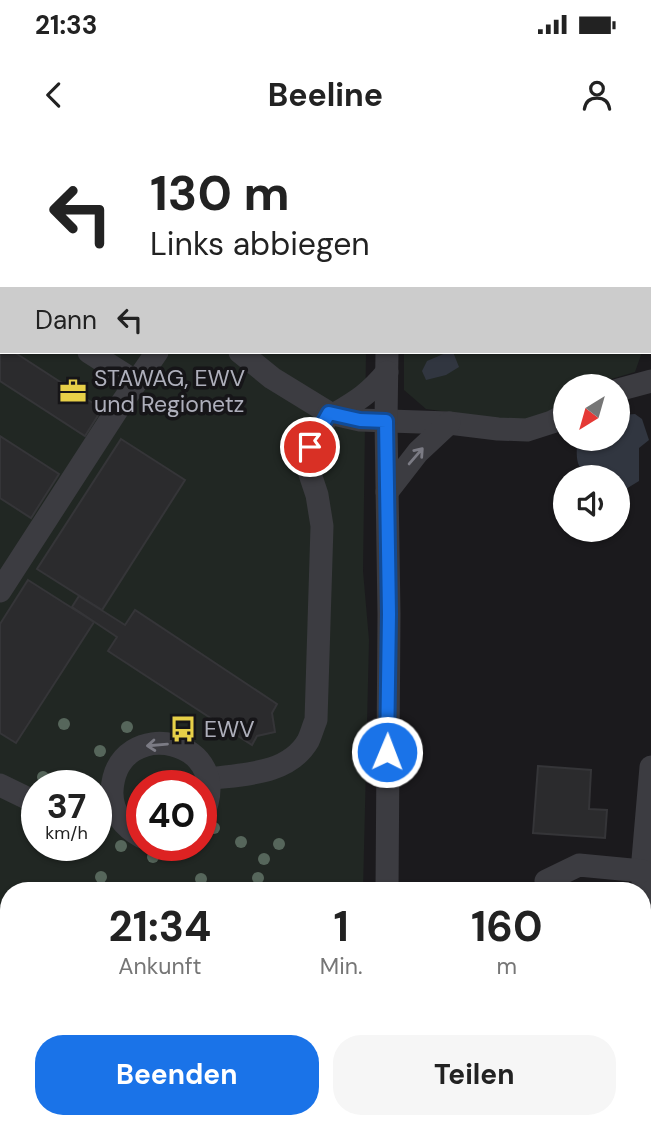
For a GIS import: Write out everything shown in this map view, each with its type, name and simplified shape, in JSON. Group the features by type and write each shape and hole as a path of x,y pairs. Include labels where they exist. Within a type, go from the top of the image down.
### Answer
{"street":[{"path":"92,354 136,382"},
{"path":"0,592 156,354"},
{"path":"242,354 272,378 332,414 360,420 449,423 527,430 553,421"},
{"path":"217,778 270,770 289,761 307,742 316,720 322,526 317,495 307,465 310,447 332,414 362,398 374,388 387,362"},
{"path":"387,362 387,882"},
{"path":"630,387 651,381"},
{"path":"387,492 418,452 449,423"},
{"path":"112,781 126,756 152,743 181,747 193,755 204,770"},
{"path":"643,882 651,767"},
{"path":"0,785 21,795"},
{"path":"112,806 126,826"},
{"path":"546,881 579,865 642,871"}],"shaded area":[{"path":"0,354 366,354 363,571 369,640 363,882 0,882"},
{"path":"404,354 641,354 635,372 628,374 553,374 553,409 524,420 426,409 404,390"},
{"path":"443,354 454,354 459,367 446,375 426,380 422,371 427,361"},
{"path":"630,414 635,414 642,419 649,440 639,448 639,481 630,486 630,465 579,465 577,452 630,452"}],"building":[{"path":"0,354 17,354 102,409 85,436 0,381"},
{"path":"0,436 59,474 31,518 0,498"},
{"path":"121,439 185,480 102,610 37,569"},
{"path":"28,580 94,622 16,743 0,733 0,624"},
{"path":"79,596 125,625 135,610 277,704 272,713 275,732 257,736 252,745 108,651 117,637 72,607"},
{"path":"538,766 591,770 589,809 607,810 605,838 533,833"}],"place":[{"name":"STAWAG, EWV und Regionetz","path":"73,391"},
{"name":"EWV","path":"183,729"}],"route":[{"path":"310,447 329,413 360,420 386,421 389,614 387,752"}]}
